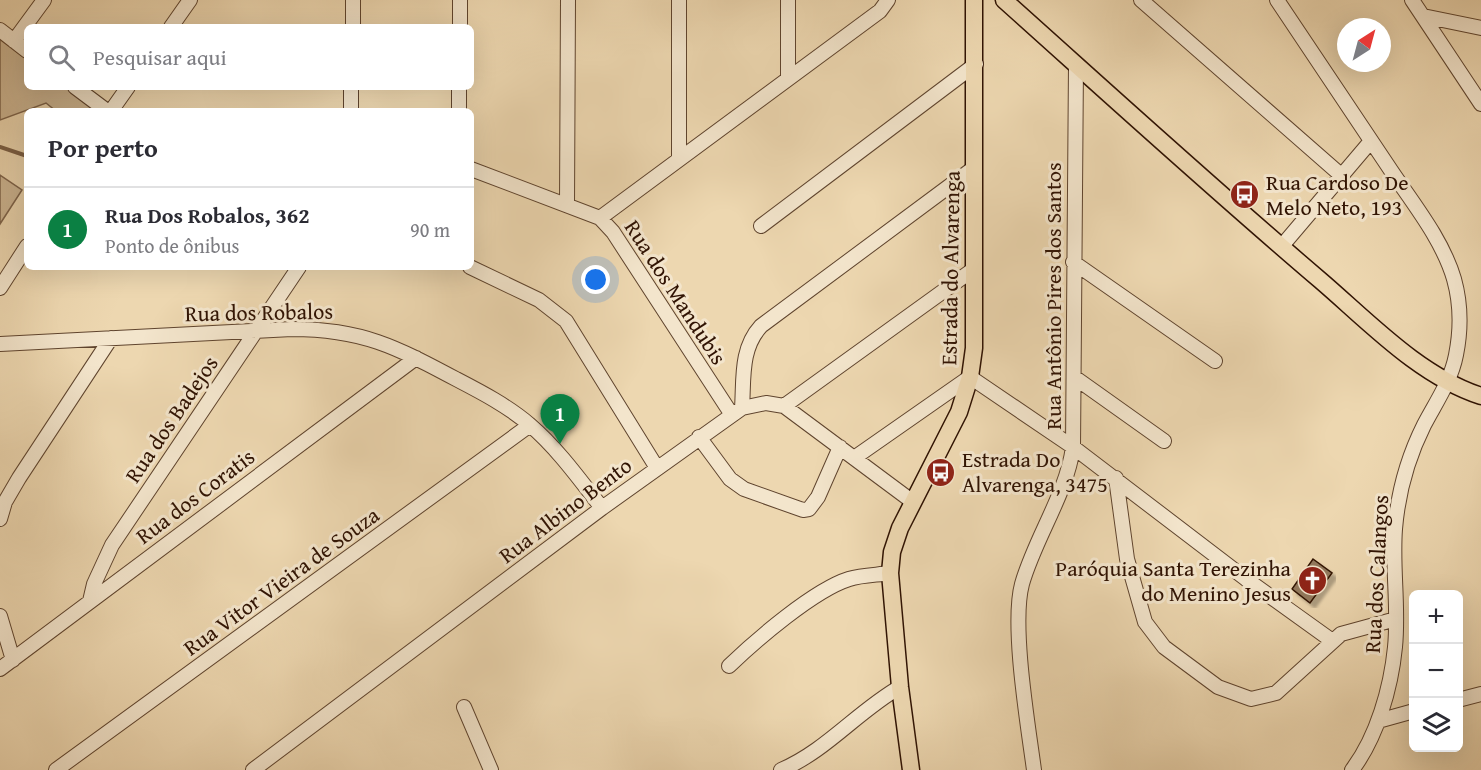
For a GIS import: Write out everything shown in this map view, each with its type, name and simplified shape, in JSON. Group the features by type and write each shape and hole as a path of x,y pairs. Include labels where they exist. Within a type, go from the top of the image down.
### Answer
{"main road":[{"name":"Estrada do Alvarenga","path":"911,770 900,687 890,573 895,544 913,502 948,436 970,377 974,348 976,64 974,0"},
{"path":"1004,0 1281,247 1404,351 1448,382 1481,396"},
{"name":"Estrada do Alvarenga","path":"904,770 907,735"}],"street":[{"path":"26,24 44,0"},
{"path":"173,24 190,0"},
{"path":"352,24 353,0"},
{"path":"460,0 460,24"},
{"path":"567,204 568,0"},
{"path":"679,0 679,159"},
{"path":"788,0 788,78"},
{"path":"600,218 880,11 888,0"},
{"path":"1141,0 1342,176"},
{"name":"Rua dos Calangos","path":"1277,0 1428,226 1454,278 1459,303 1460,332 1448,382 1412,452 1402,487 1395,529 1395,647 1378,721 1360,759 1352,770"},
{"path":"1412,0 1481,104"},
{"path":"1423,16 1481,28"},
{"path":"14,41 24,27"},
{"path":"0,30 24,49"},
{"path":"761,226 976,64"},
{"name":"Rua Antônio Pires dos Santos","path":"1034,770 1021,644 1022,587 1029,563 1068,472 1073,447 1076,64"},
{"path":"79,90 105,108"},
{"path":"111,108 126,90"},
{"path":"351,90 351,108"},
{"path":"459,90 459,108"},
{"path":"1281,247 1371,141"},
{"path":"737,412 748,345 761,326 975,167"},
{"name":"Rua dos Mandubis","path":"474,170 600,218 613,232 737,412"},
{"path":"0,288 24,251"},
{"path":"1073,262 1215,361"},
{"path":"474,269 539,300 566,321 657,468"},
{"path":"913,502 784,406 974,269"},
{"name":"Rua dos Badejos","path":"90,601 94,584 112,544 297,270"},
{"name":"Rua dos Robalos","path":"0,344 258,329 322,329 383,342 476,390 530,425 553,447 602,508"},
{"path":"0,519 5,502 19,478 111,338"},
{"name":"Rua dos Coratis","path":"0,669 416,358"},
{"path":"854,458 970,377 1116,478 1246,579 1331,640"},
{"path":"1074,377 1164,441"},
{"name":"Rua Albino Bento","path":"253,770 699,437 737,412 766,403 784,406"},
{"name":"Rua Vitor Vieira de Souza","path":"56,770 530,425"},
{"path":"699,437 730,478 744,489 803,510 809,509 818,497 840,447"},
{"path":"1116,478 1127,559 1145,622 1164,647 1218,687 1251,699 1276,693 1288,684 1331,640 1357,628 1396,619"},
{"path":"729,666 763,635 841,583 890,573"},
{"path":"0,616 13,660"},
{"path":"781,770 813,753 883,697 900,687"},
{"path":"1463,699 1481,694"},
{"path":"464,707 490,770"},
{"path":"1378,721 1409,712"}],"shaded area":[{"path":"0,31 24,53 24,90 80,90 95,108 52,108 46,103 32,108 24,108 24,111 0,120"},
{"path":"0,175 22,190 0,224"}],"building":[{"name":"Paróquia Santa Terezinha do Menino Jesus","path":"1313,559 1332,573 1310,603 1292,589"}],"waterway":[{"path":"0,147 24,155"}],"place":[{"name":"Rua Cardoso De Melo Neto, 193","path":"1245,195"},
{"name":"Rua Dos Robalos, 362","path":"560,444"},
{"name":"Estrada Do Alvarenga, 3475","path":"941,472"},
{"name":"Paróquia Santa Terezinha do Menino Jesus","path":"1312,581"}]}
